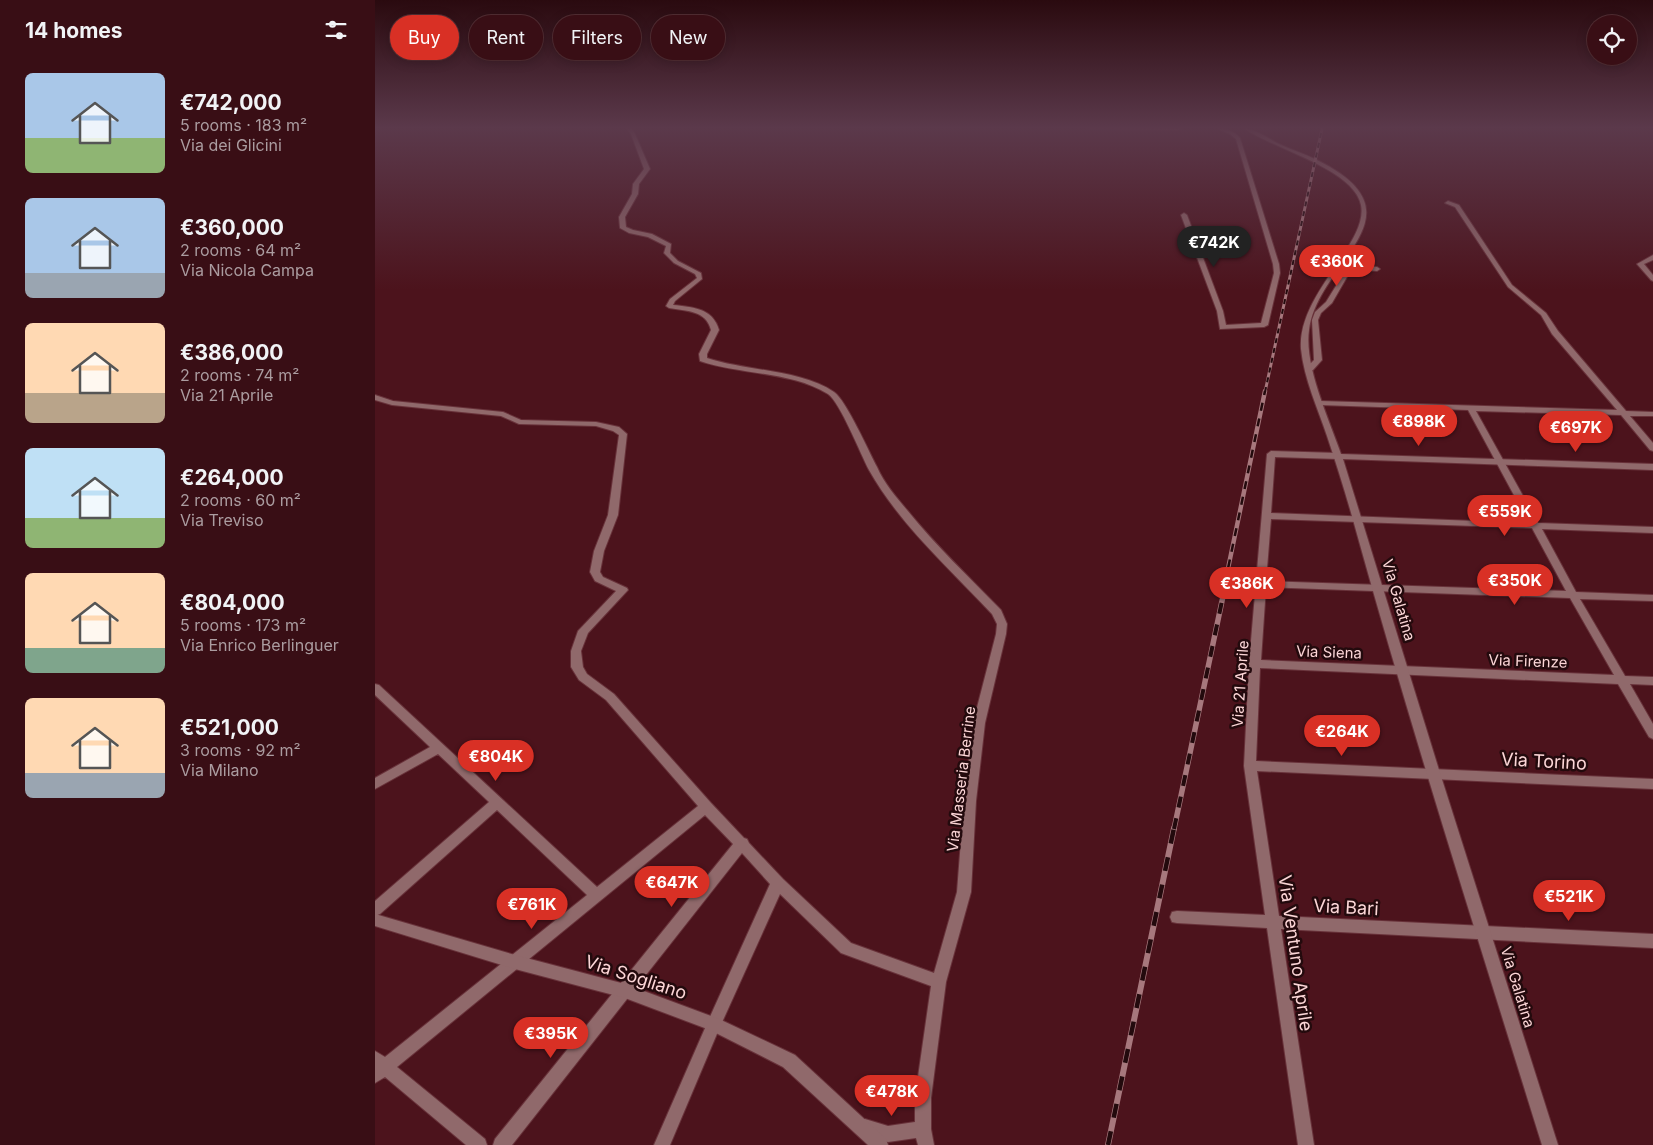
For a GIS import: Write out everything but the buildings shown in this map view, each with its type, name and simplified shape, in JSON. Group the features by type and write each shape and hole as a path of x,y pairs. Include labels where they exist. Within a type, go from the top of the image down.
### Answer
{"street":[{"name":"Via Masseria Berrine","path":"637,182 635,194 622,217 623,228 631,232 650,235 669,245 667,253 675,262 698,273 700,278 671,300 669,306 707,314 711,319 715,330 703,354 703,359 720,366 788,377 815,385 833,394 847,416 874,471 894,500 919,531 987,599 997,612 1002,624 979,723 970,801 964,892 939,982 923,1098 924,1137"},
{"path":"1183,215 1220,311 1223,327 1264,325 1277,273 1251,182"},
{"name":"Via Galatina","path":"1348,182 1359,194 1364,204 1363,224 1310,310 1305,328 1304,347 1549,1145"},
{"path":"1448,203 1457,206 1510,286 1544,314 1561,339 1653,448"},
{"path":"1653,257 1640,264 1653,279"},
{"path":"1310,368 1319,360 1315,320 1318,312 1329,303 1349,269 1353,267 1377,269"},
{"path":"375,397 391,403 503,414 519,422 561,422 608,426 623,434 613,514 599,551 595,572 599,579 623,590 583,630 576,652 577,667 583,677 609,697 706,806 778,883 846,948 939,982"},
{"path":"1320,403 1653,414"},
{"path":"1471,408 1573,595 1653,734"},
{"name":"Via 21 Aprile","path":"1250,766 1255,664 1271,454 1337,456"},
{"path":"1337,456 1653,467"},
{"path":"1267,516 1653,530"},
{"path":"1262,584 1653,598"},
{"name":"Via Siena","path":"1255,664 1403,670"},
{"name":"Via Firenze","path":"1403,670 1653,681"},
{"path":"375,688 598,896"},
{"path":"375,784 439,748"},
{"name":"Via Torino","path":"1250,766 1653,784"},
{"name":"Via Ventuno Aprile","path":"1250,766 1306,1145"},
{"path":"375,910 497,802"},
{"path":"479,1145 378,1067 598,896 706,806"},
{"path":"501,1145 742,843"},
{"path":"662,1145 778,883"},
{"name":"Via Bari","path":"1177,917 1653,941"},
{"name":"Via Sogliano","path":"375,920 515,962 625,991 714,1024 789,1061 880,1145"},
{"name":"Via Sogliano","path":"859,1125 888,1134 924,1137"}],"railway":[{"path":"1265,392 1310,182"},
{"path":"1225,583 1265,391"},
{"path":"1174,829 1226,582"},
{"path":"1108,1145 1174,828"}]}
